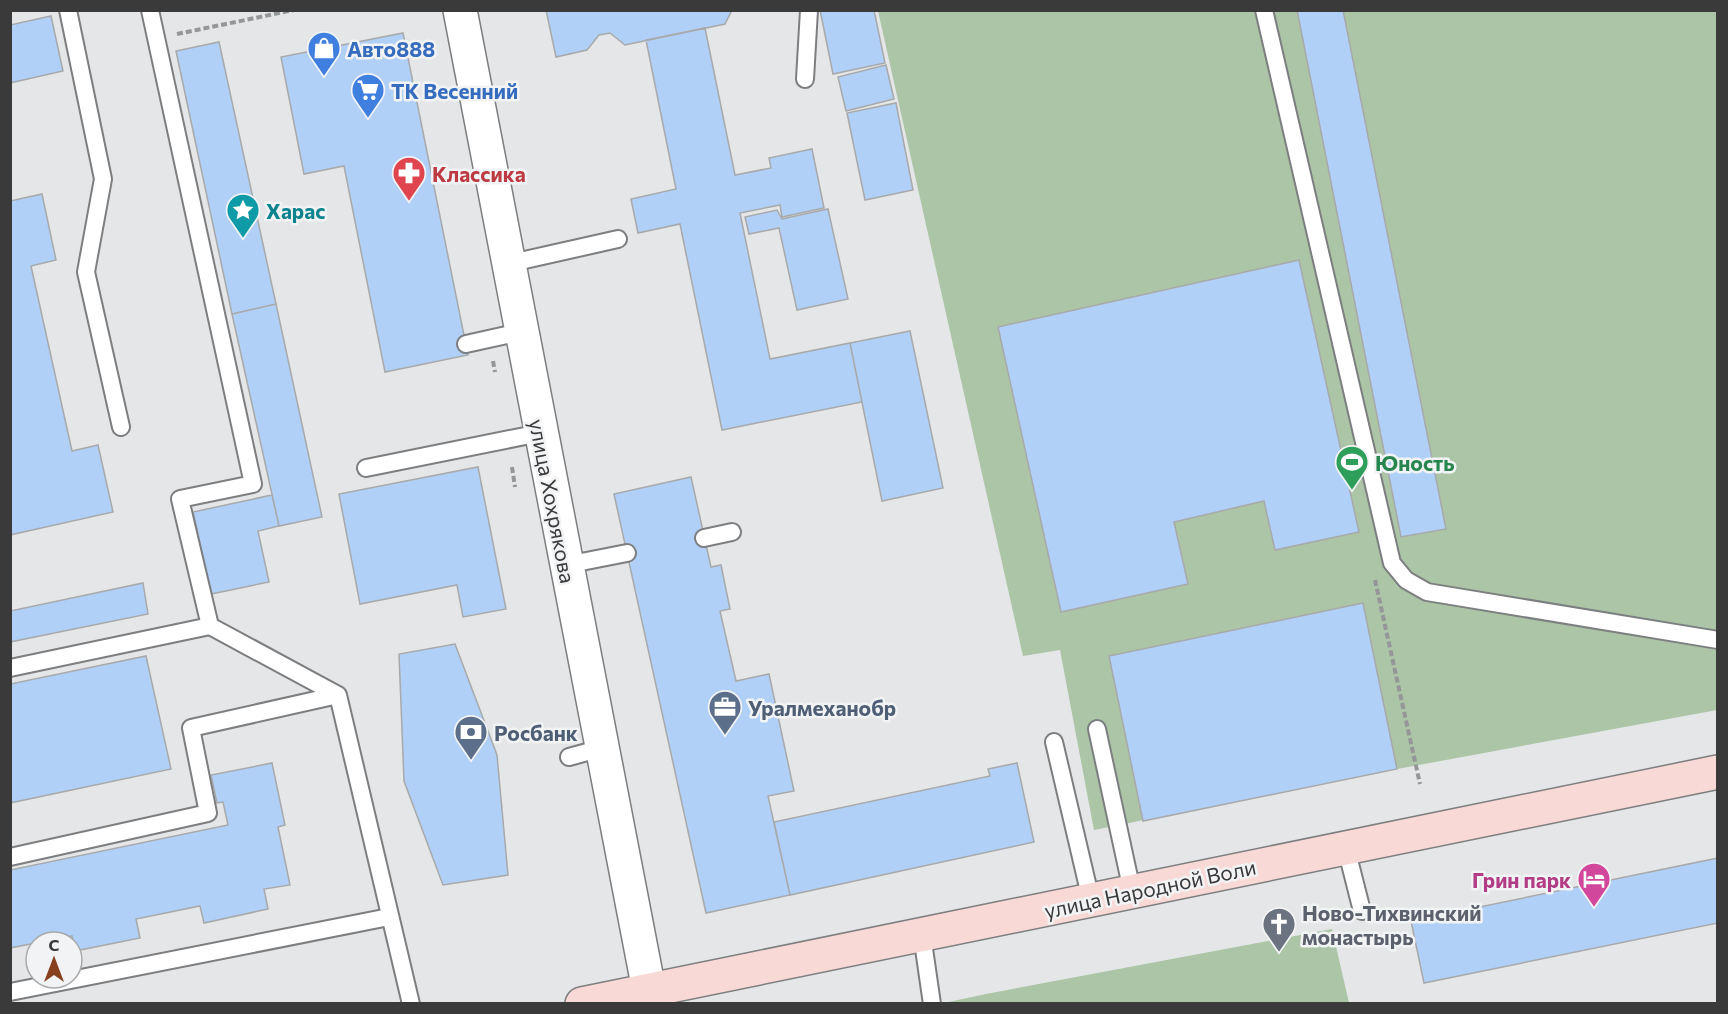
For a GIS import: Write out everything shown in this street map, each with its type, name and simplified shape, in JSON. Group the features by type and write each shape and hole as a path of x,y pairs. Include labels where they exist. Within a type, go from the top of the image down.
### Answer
{"street":[{"name":"улица Хохрякова","path":"460,10 520,332 649,990"},
{"name":"улица Народной Воли","path":"582,1004 1718,772"}],"lane":[{"path":"68,10 103,178 86,272 121,427"},
{"path":"150,10 253,484 180,500 210,626"},
{"path":"804,79 808,10"},
{"path":"1264,10 1392,563 1406,580 1427,592 1718,640"},
{"path":"507,264 618,239"},
{"path":"466,344 520,332"},
{"path":"366,468 540,433"},
{"path":"704,538 732,532"},
{"path":"566,565 627,553"},
{"path":"10,668 210,626 338,695 411,1004"},
{"path":"10,856 208,813 190,728 338,695"},
{"path":"1097,729 1132,891"},
{"path":"1054,742 1091,900"},
{"path":"569,757 602,748"},
{"path":"1346,848 1362,911"},
{"path":"10,992 389,917"},
{"path":"922,935 932,1004"}],"path":[{"path":"181,33 294,10"},
{"path":"512,467 515,488"},
{"path":"1381,608 1420,784"}],"green space":[{"name":"Юность","path":"878,11 1717,11 1717,710 1397,769 1094,830 1060,650 1023,656"},
{"name":"Ново-Тихвинский монастырь","path":"1332,929 1349,1003 944,1003 986,994"}],"building":[{"path":"546,10 732,10 725,24 625,45 610,33 599,35 587,50 556,57"},
{"path":"820,10 874,10 885,63 833,74"},
{"path":"1297,10 1343,10 1446,529 1401,537"},
{"path":"51,16 63,71 10,83 10,25"},
{"path":"705,28 735,175 771,168 769,158 812,149 824,208 782,217 780,205 740,213 770,359 850,343 862,402 722,430 680,224 638,233 631,199 676,189 646,40"},
{"path":"403,33 468,355 385,372 344,166 304,174 281,57"},
{"path":"219,42 276,304 232,314 176,51"},
{"path":"886,65 894,99 846,111 838,77"},
{"path":"896,103 913,190 865,200 847,113"},
{"path":"42,194 56,260 31,266 72,451 98,445 113,512 10,535 10,201"},
{"path":"828,209 848,299 797,310 779,228 749,234 745,217 777,210 782,219"},
{"path":"1299,260 1359,532 1275,550 1264,501 1174,522 1188,584 1061,612 998,327"},
{"path":"276,304 322,517 279,526 232,314"},
{"path":"910,331 943,488 882,501 850,343"},
{"path":"478,467 506,609 463,617 457,585 360,604 339,494"},
{"name":"Уралмеханобр","path":"691,477 711,567 721,565 730,609 720,611 736,681 769,674 794,791 768,796 790,895 706,913 614,494"},
{"path":"272,495 279,526 258,531 269,582 211,594 193,512"},
{"path":"143,583 148,614 10,642 10,611"},
{"path":"1363,603 1397,769 1143,821 1109,656"},
{"path":"455,644 497,755 508,875 443,885 404,781 399,654"},
{"path":"146,656 171,769 10,803 10,684"},
{"path":"272,763 285,825 278,827 290,885 264,889 268,909 204,923 200,906 136,919 140,938 84,949 84,930 24,930 24,945 10,948 10,870 228,825 223,802 217,803 211,775"},
{"path":"1017,763 1034,842 790,895 774,822 990,776 988,769"},
{"path":"1718,858 1718,923 1424,983 1411,921"}],"place":[{"name":"Авто888","path":"324,77"},
{"name":"ТК Весенний","path":"368,119"},
{"name":"Классика","path":"409,202"},
{"name":"Харас","path":"243,239"},
{"name":"Юность","path":"1352,491"},
{"name":"Уралмеханобр","path":"725,736"},
{"name":"Росбанк","path":"471,761"},
{"name":"Грин парк","path":"1594,908"},
{"name":"Ново-Тихвинский монастырь","path":"1279,953"}]}
